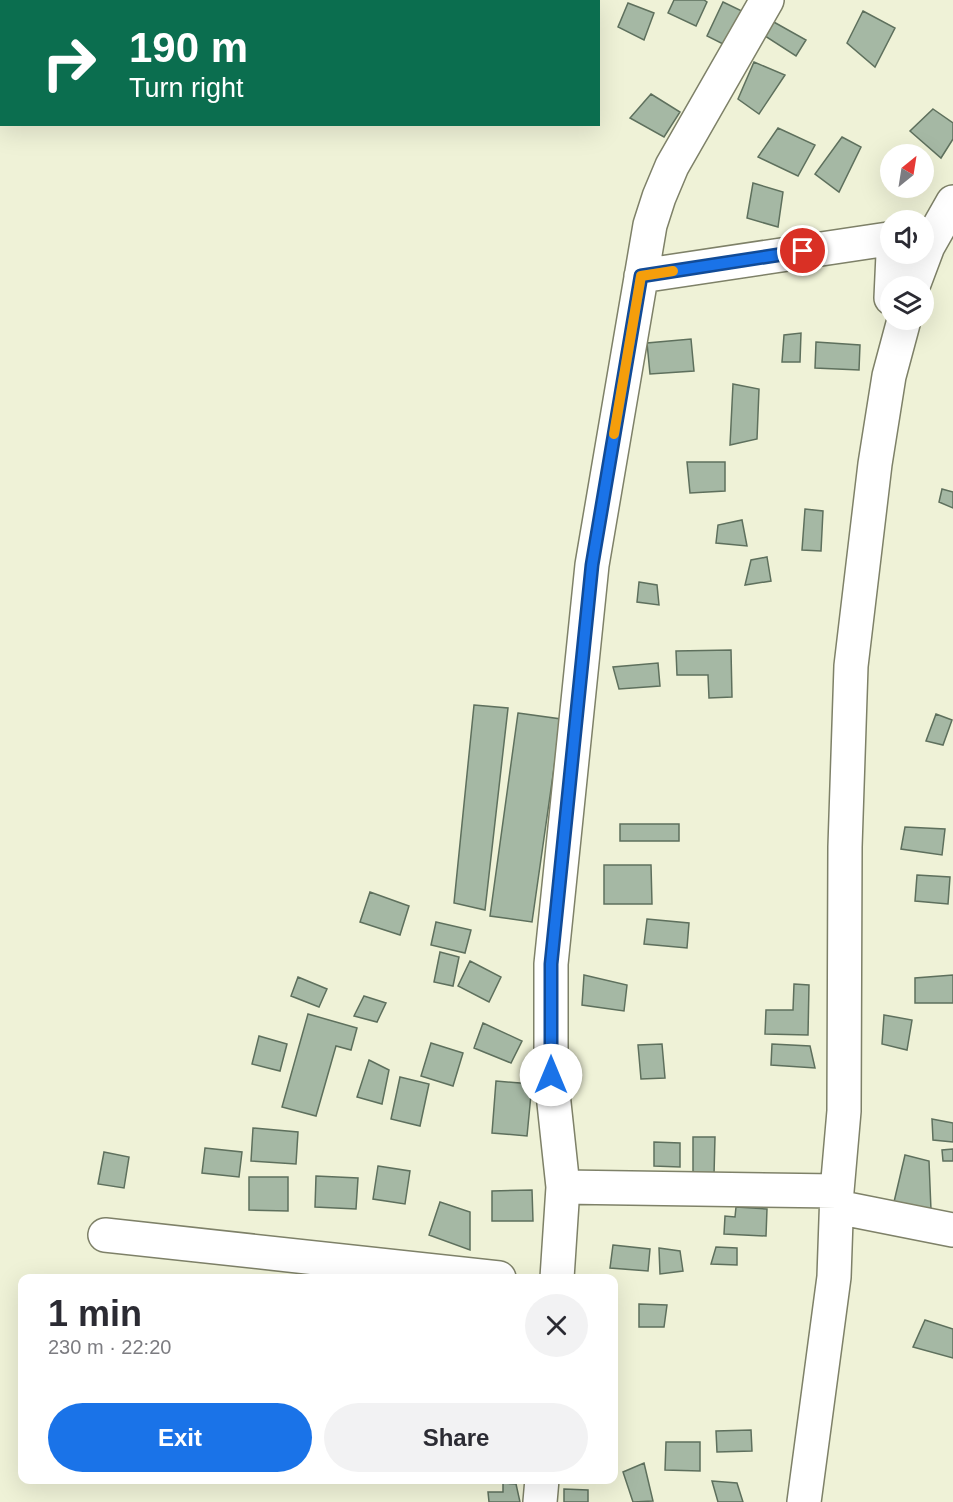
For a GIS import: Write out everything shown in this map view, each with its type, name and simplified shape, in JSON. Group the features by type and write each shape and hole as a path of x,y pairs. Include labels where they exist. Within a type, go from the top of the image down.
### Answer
{"street":[{"path":"557,1274 563,1186 551,1075 551,964 592,565 650,225 672,166 767,0"},
{"path":"917,276 928,246 953,202"},
{"path":"641,276 880,240"},
{"path":"804,1502 834,1277 844,1111 845,847 851,666 875,464 897,330"},
{"path":"563,1186 837,1199 953,1230"},
{"path":"105,1235 462,1274"},
{"path":"540,1502 542,1484"}],"building":[{"path":"674,0 704,0 707,2 696,26 668,13"},
{"path":"723,2 744,12 727,46 707,36"},
{"path":"628,3 654,13 644,40 618,27"},
{"path":"863,11 895,28 875,67 847,43"},
{"path":"772,21 806,40 796,56 765,36"},
{"path":"754,62 785,75 759,114 738,99"},
{"path":"651,94 680,112 664,137 630,118"},
{"path":"933,109 953,123 953,139 941,158 934,152 934,144 925,144 910,131"},
{"path":"778,128 815,145 798,176 758,157"},
{"path":"842,137 861,147 839,192 815,174"},
{"path":"753,183 783,192 778,227 747,218"},
{"path":"801,333 800,362 782,362 784,335"},
{"path":"691,339 694,371 650,374 647,343"},
{"path":"816,342 860,345 859,370 815,368"},
{"path":"733,384 759,389 757,439 730,445"},
{"path":"687,462 725,462 725,491 690,493"},
{"path":"942,489 953,492 953,508 939,502"},
{"path":"805,509 823,511 821,551 802,550"},
{"path":"742,520 747,546 716,543 718,525"},
{"path":"767,557 771,581 745,585 751,560"},
{"path":"639,582 657,585 659,605 637,602"},
{"path":"731,650 732,697 709,698 708,675 677,675 676,651"},
{"path":"658,663 660,686 619,689 613,667"},
{"path":"474,705 508,708 485,910 454,903"},
{"path":"518,713 561,719 532,922 490,916"},
{"path":"936,714 952,720 943,745 926,741"},
{"path":"620,824 679,824 679,841 620,841"},
{"path":"905,827 945,829 942,855 901,849"},
{"path":"604,865 651,865 652,904 604,904"},
{"path":"917,875 950,877 948,904 915,901"},
{"path":"370,892 409,906 400,935 360,922"},
{"path":"647,919 689,923 687,948 644,944"},
{"path":"436,922 471,930 465,953 431,945"},
{"path":"440,952 459,957 453,986 434,982"},
{"path":"470,961 501,977 489,1002 458,986"},
{"path":"584,975 627,985 624,1011 582,1005"},
{"path":"953,975 953,1003 915,1003 915,978"},
{"path":"298,977 327,989 319,1007 291,996"},
{"path":"794,984 809,985 808,1035 765,1034 766,1010 793,1010"},
{"path":"364,996 386,1003 377,1022 354,1016"},
{"path":"308,1014 357,1028 351,1050 336,1046 316,1116 282,1107"},
{"path":"884,1015 912,1020 907,1050 882,1044"},
{"path":"483,1023 522,1041 511,1063 474,1048"},
{"path":"259,1036 287,1044 280,1071 252,1064"},
{"path":"431,1043 463,1053 453,1086 421,1076"},
{"path":"662,1044 665,1078 641,1079 638,1045"},
{"path":"772,1044 810,1046 815,1068 771,1065"},
{"path":"369,1060 389,1070 382,1104 357,1097"},
{"path":"400,1077 429,1084 420,1126 391,1119"},
{"path":"496,1081 532,1084 527,1136 492,1133"},
{"path":"932,1119 953,1123 953,1142 933,1140"},
{"path":"253,1128 298,1132 296,1164 251,1161"},
{"path":"693,1137 715,1137 714,1175 693,1175"},
{"path":"654,1142 680,1143 680,1167 654,1166"},
{"path":"205,1148 242,1152 239,1177 202,1173"},
{"path":"953,1149 953,1161 943,1161 942,1150"},
{"path":"104,1152 129,1157 124,1188 98,1184"},
{"path":"905,1155 929,1161 931,1210 894,1202"},
{"path":"378,1166 410,1171 405,1204 373,1199"},
{"path":"316,1176 358,1178 356,1209 315,1207"},
{"path":"249,1177 288,1177 288,1211 249,1210"},
{"path":"532,1190 533,1221 492,1221 492,1191"},
{"path":"440,1202 470,1212 470,1250 429,1235"},
{"path":"736,1207 767,1209 766,1236 724,1234 725,1216 735,1217"},
{"path":"613,1245 650,1249 648,1271 610,1268"},
{"path":"716,1247 737,1248 737,1265 711,1264"},
{"path":"659,1248 680,1251 683,1271 660,1274"},
{"path":"639,1304 667,1305 664,1327 639,1327"},
{"path":"925,1320 953,1329 953,1358 913,1347"},
{"path":"751,1430 752,1451 717,1452 716,1431"},
{"path":"666,1442 700,1442 700,1471 665,1470"},
{"path":"644,1463 653,1501 633,1502 623,1472"},
{"path":"712,1481 737,1483 743,1502 718,1502"},
{"path":"503,1484 516,1484 520,1502 489,1502 488,1492 503,1492"},
{"path":"564,1489 588,1490 588,1502 564,1502"}],"slow traffic":[{"path":"614,434 641,276 673,271"}],"route":[{"path":"551,1075 551,964 592,565 641,276 803,251"}]}
